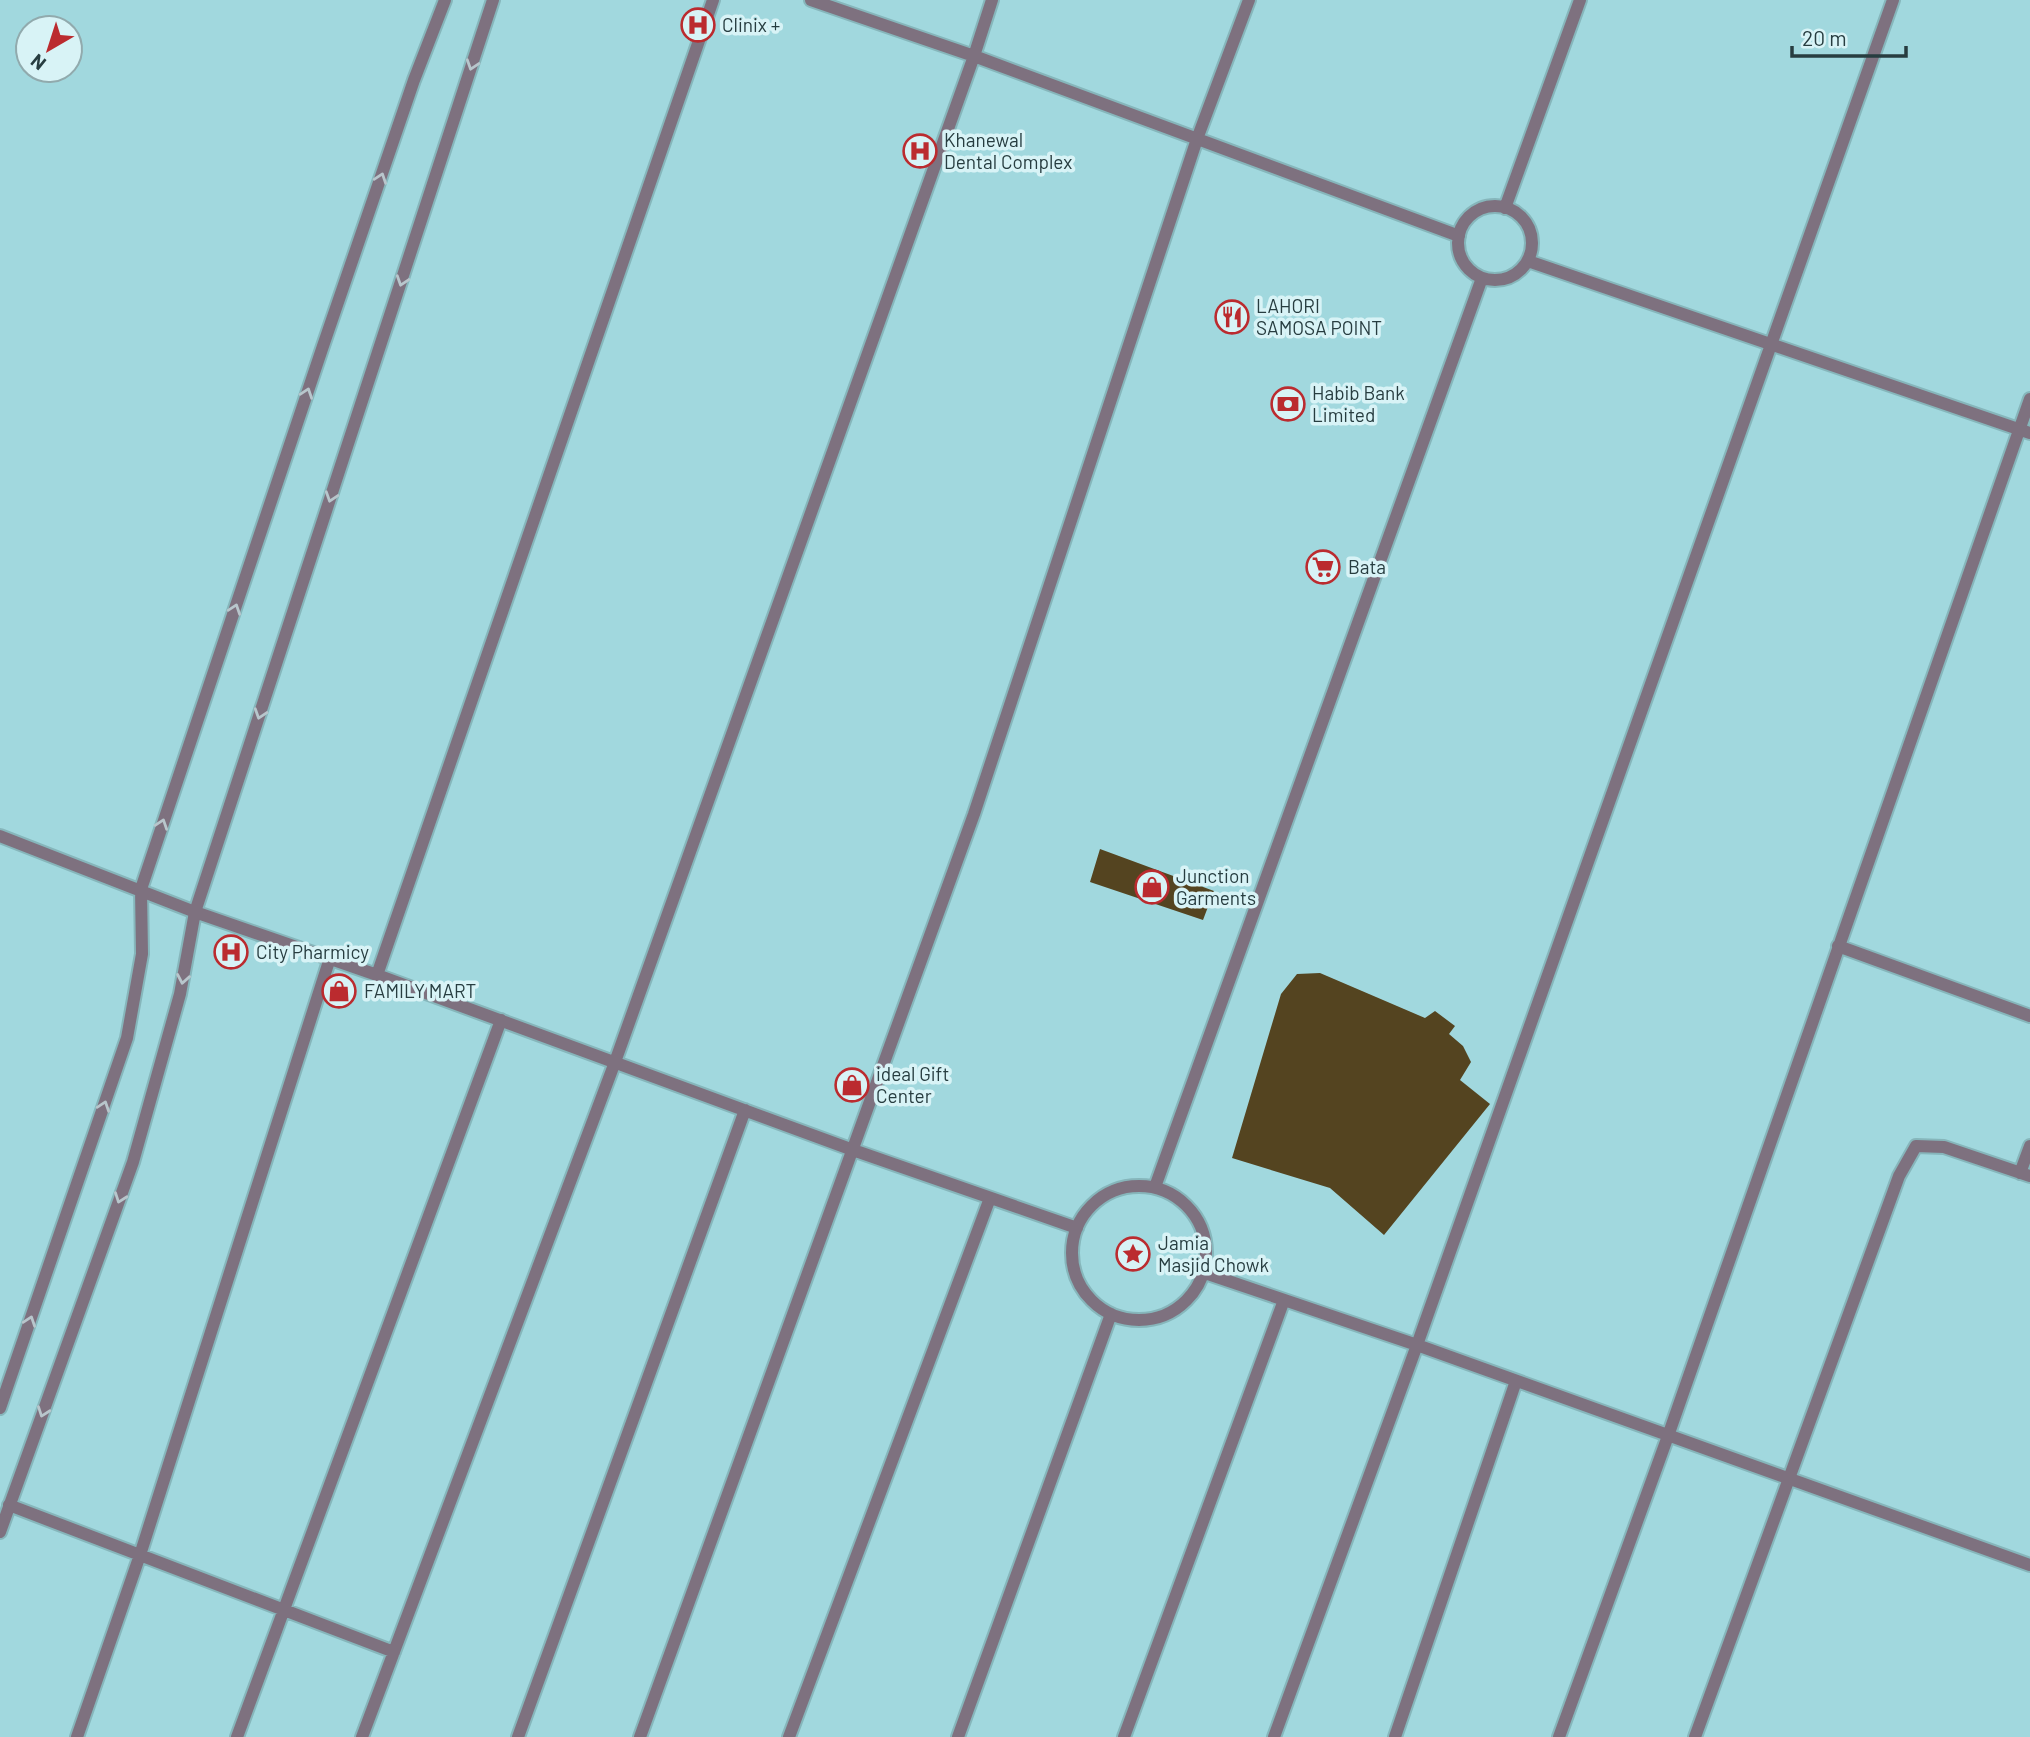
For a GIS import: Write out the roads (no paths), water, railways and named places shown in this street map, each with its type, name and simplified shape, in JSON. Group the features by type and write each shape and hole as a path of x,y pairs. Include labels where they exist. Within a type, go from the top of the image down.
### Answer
{"street":[{"path":"0,1408 127,1038 142,954 141,889 323,346 414,80 445,0"},
{"path":"0,1532 133,1163 180,994 195,912 494,0"},
{"path":"377,975 713,0"},
{"path":"811,0 974,56 1459,236"},
{"path":"362,1737 615,1062 992,0"},
{"path":"640,1737 974,814 1197,138 1249,0"},
{"path":"1505,208 1580,0"},
{"path":"1274,1737 1417,1345 1893,0"},
{"path":"1481,208 1505,208 1515,212 1529,229 1532,239 1528,261 1513,276 1503,279 1482,278 1465,265 1460,256 1459,236 1463,224 1481,208"},
{"path":"1528,261 2025,432"},
{"path":"1155,1187 1482,278"},
{"path":"1559,1737 1668,1436 1838,946 2025,432 2030,399"},
{"path":"0,836 195,912 330,958 853,1150 1077,1228"},
{"path":"1838,946 2030,1016"},
{"path":"77,1737 140,1555 330,958"},
{"path":"237,1737 501,1020"},
{"path":"518,1737 745,1110"},
{"path":"1695,1737 1899,1176 1916,1146 1944,1147 2025,1174 2030,1146"},
{"path":"1133,1185 1155,1187 1175,1196 1192,1210 1203,1229 1207,1250 1205,1273 1194,1294 1177,1310 1156,1319 1133,1321 1111,1314 1091,1301 1078,1282 1072,1261 1073,1240 1077,1228 1094,1202 1112,1190 1133,1185"},
{"path":"789,1737 990,1198"},
{"path":"1205,1273 1417,1345 2030,1565"},
{"path":"1124,1737 1284,1300"},
{"path":"958,1737 1111,1314"},
{"path":"1395,1737 1516,1381"},
{"path":"9,1505 394,1652"}],"place":[{"name":"Clinix +","path":"698,25"},
{"name":"Khanewal Dental Complex","path":"920,151"},
{"name":"LAHORI SAMOSA POINT","path":"1232,317"},
{"name":"Habib Bank Limited","path":"1288,404"},
{"name":"Bata","path":"1323,567"},
{"name":"Junction Garments","path":"1152,887"},
{"name":"City Pharmicy","path":"231,952"},
{"name":"FAMILY MART","path":"339,991"},
{"name":"ideal Gift Center","path":"852,1085"},
{"name":"Jamia Masjid Chowk","path":"1133,1254"}]}
